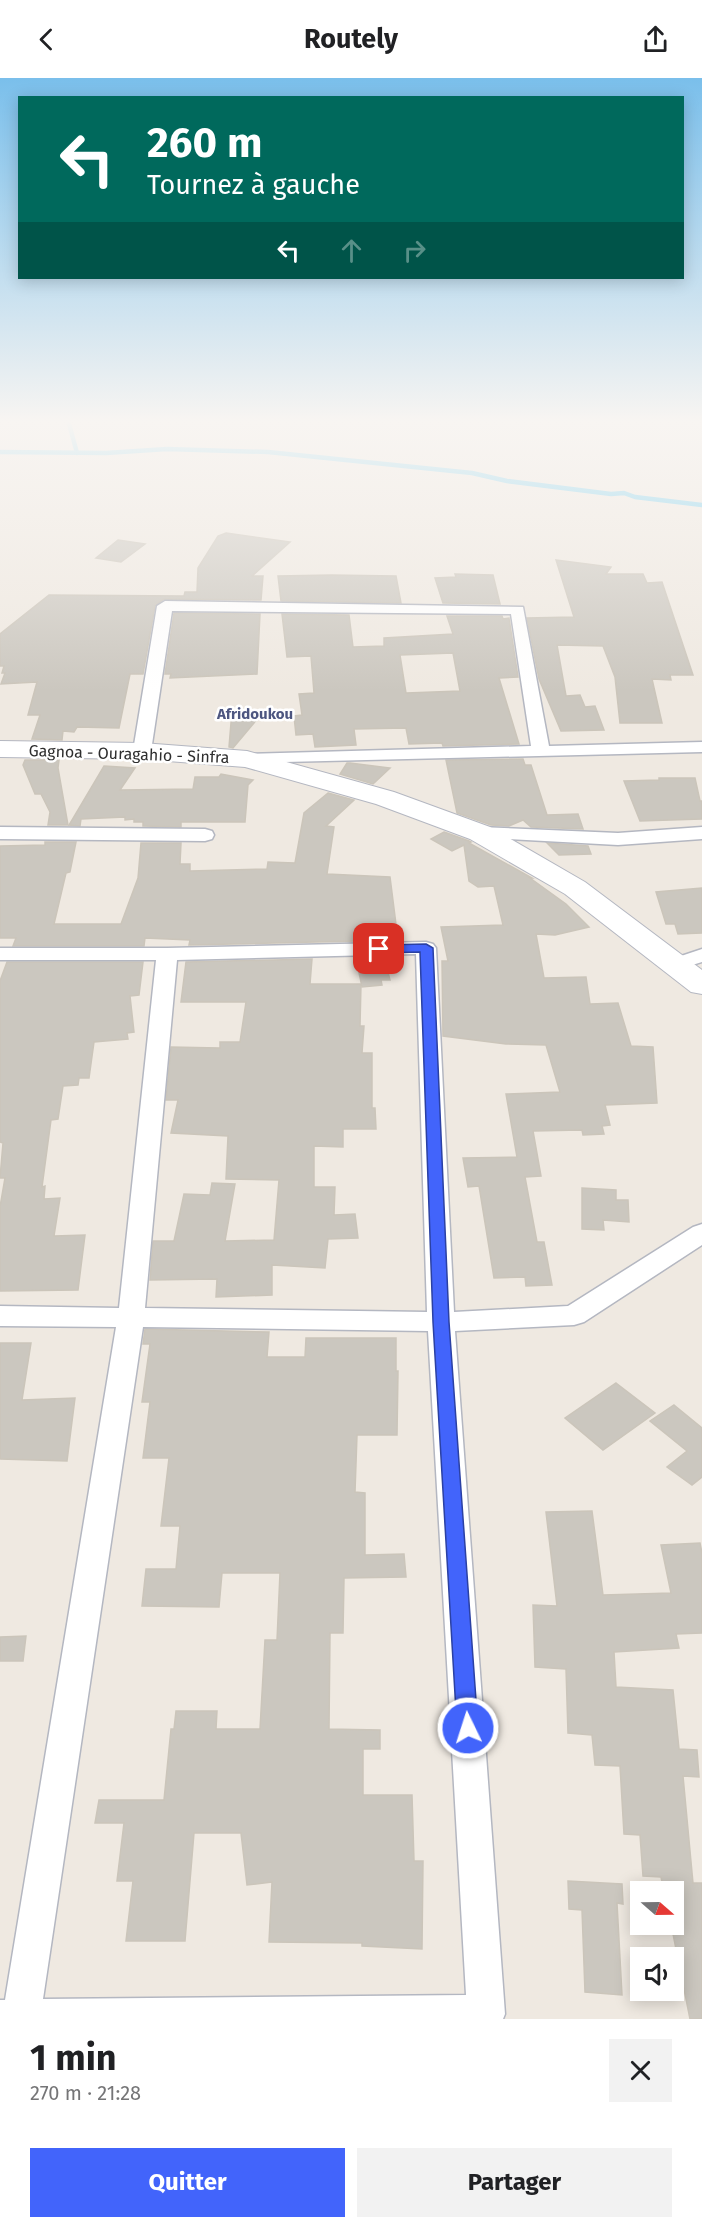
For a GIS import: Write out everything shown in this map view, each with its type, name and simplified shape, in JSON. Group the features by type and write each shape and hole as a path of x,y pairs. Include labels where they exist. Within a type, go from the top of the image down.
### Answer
{"main road":[{"name":"Gagnoa - Ouragahio - Sinfra","path":"0,749 142,752 247,759 385,798 480,833 575,888 702,986"}],"street":[{"path":"142,752 165,606 518,610 541,752"},
{"path":"247,759 702,747"},
{"path":"0,833 205,835"},
{"path":"480,833 618,839 702,833"},
{"path":"0,954 167,954 426,948 441,1322 486,2014 0,2019"},
{"path":"21,2019 131,1319 167,954"},
{"path":"676,964 702,955"},
{"path":"0,1316 441,1322 574,1315 702,1233"}],"building":[{"path":"226,533 290,542 252,576 263,576 261,600 164,599 155,606 143,674 130,674 119,728 77,727 74,732 63,731 62,740 32,739 40,715 28,715 37,682 1,684 5,673 2,673 4,666 0,666 0,634 49,595 184,596 185,592 197,592 198,568 218,536"},
{"path":"118,540 145,544 121,562 96,558"},
{"path":"556,560 611,567 606,574 643,574 647,583 662,582 693,675 670,675 671,680 652,679 662,723 620,723 615,677 603,646 557,645 566,696 580,695 585,707 595,706 604,730 561,731 539,679 527,618 574,617"},
{"path":"455,574 493,575 500,604 443,603 435,578 456,577"},
{"path":"278,576 396,576 401,603 281,601"},
{"path":"174,613 260,614 257,674 170,678 171,674 165,674"},
{"path":"282,614 349,615 353,647 384,646 384,638 453,634 447,616 509,618 518,677 499,678 519,744 443,746 442,743 409,744 406,728 354,729 356,745 315,747 313,734 296,735 294,716 302,715 299,694 314,693 311,656 287,657","holes":["453,653 460,691 406,693 400,655"]},
{"path":"232,711 264,711 233,748 229,747"},
{"path":"523,759 525,765 531,765 547,815 578,814 583,829 531,827 523,820 509,826 491,825 457,813 446,760"},
{"path":"25,760 59,760 58,768 68,825 48,825 50,812 41,794 35,794 23,765"},
{"path":"347,763 390,768 373,784 340,774"},
{"path":"104,766 135,768 120,790 193,789 195,777 219,777 221,774 253,780 248,785 245,822 181,822 181,827 143,826 143,822 134,822 134,819 125,820 125,817 81,819 80,826 69,825"},
{"path":"659,778 695,778 700,801 702,801 702,819 640,821 624,781 659,780"},
{"path":"328,793 354,800 326,826 334,827 327,874 390,877 398,940 189,945 190,940 145,938 144,946 13,946 16,938 0,938 0,846 76,842 70,872 66,873 54,924 121,924 138,878 141,843 181,843 180,864 190,864 190,871 267,869 268,862 295,863 304,813"},
{"path":"444,832 471,842 469,843 532,878 530,878 566,904 589,927 555,935 536,934 544,978 586,977 590,1004 618,1003 631,1046 653,1047 657,1103 605,1105 610,1125 602,1126 604,1134 583,1135 582,1130 533,1131 541,1176 525,1177 537,1242 544,1242 552,1285 526,1286 525,1277 494,1278 479,1186 468,1187 463,1158 517,1157 506,1094 560,1092 546,1045 506,1044 443,1036 442,961 448,961 441,927 503,925 494,886 478,887 469,881 464,845 452,851 431,839"},
{"path":"547,843 588,846 591,854 559,855"},
{"path":"702,888 702,933 678,934 675,924 666,924 656,892"},
{"path":"384,957 390,980 381,980 382,985 362,987 356,958"},
{"path":"312,959 310,984 361,984 360,1026 364,1026 362,1053 372,1053 372,1108 375,1108 376,1129 343,1129 343,1147 314,1146 314,1187 335,1187 334,1215 355,1214 358,1238 328,1239 325,1268 272,1265 272,1295 216,1297 217,1279 150,1280 153,1241 174,1241 184,1194 210,1195 212,1183 235,1184 225,1241 274,1240 279,1180 226,1179 228,1136 171,1133 178,1100 166,1100 171,1047 220,1048 220,1042 240,1042 246,1002 181,1002 186,962"},
{"path":"7,962 143,962 139,995 130,996 134,1032 127,1033 128,1039 94,1042 89,1078 79,1078 78,1085 63,1086 58,1119 51,1120 42,1187 45,1186 44,1199 60,1198 54,1236 85,1235 78,1290 0,1291 0,1207 5,1178 0,1178 3,1143 0,1142 0,981"},
{"path":"582,1188 616,1190 616,1200 628,1200 629,1222 603,1220 604,1230 582,1229"},
{"path":"145,1329 269,1332 267,1357 305,1357 306,1338 396,1338 397,1435 357,1435 355,1492 365,1493 365,1555 404,1554 406,1577 344,1578 343,1633 330,1633 329,1729 380,1730 380,1749 363,1749 363,1795 412,1795 414,1861 423,1861 422,1949 362,1946 362,1943 269,1942 272,1882 247,1885 241,1833 194,1833 185,1941 126,1941 133,1881 117,1881 124,1823 95,1823 99,1800 164,1800 171,1729 174,1729 176,1711 217,1711 216,1729 260,1729 265,1640 277,1640 280,1573 222,1573 219,1607 142,1606 146,1569 176,1569 180,1526 161,1526 169,1458 143,1458 150,1402 142,1402 150,1344 143,1344"},
{"path":"0,1343 31,1343 22,1400 75,1398 67,1461 0,1459"},
{"path":"616,1383 655,1413 603,1450 565,1418"},
{"path":"674,1405 702,1428 702,1477 692,1485 667,1467 687,1451 650,1421"},
{"path":"592,1511 603,1595 671,1593 661,1545 700,1543 702,1633 676,1634 679,1648 614,1652 616,1687 673,1690 679,1749 697,1750 699,1777 683,1776 693,1883 702,1883 702,2019 690,2019 684,1989 684,1947 676,1947 673,1935 684,1935 684,1881 662,1881 661,1877 643,1876 640,1835 624,1834 620,1766 595,1765 592,1735 568,1733 566,1669 535,1667 533,1605 557,1606 546,1512"},
{"path":"26,1636 23,1661 0,1661 0,1637"},
{"path":"568,1881 622,1884 623,1904 617,1903 622,1995 585,1992 582,1910 569,1909"}],"district":[{"name":"Afridoukou","path":"255,714"}],"route":[{"path":"379,949 426,948 441,1322 468,1728"}]}
